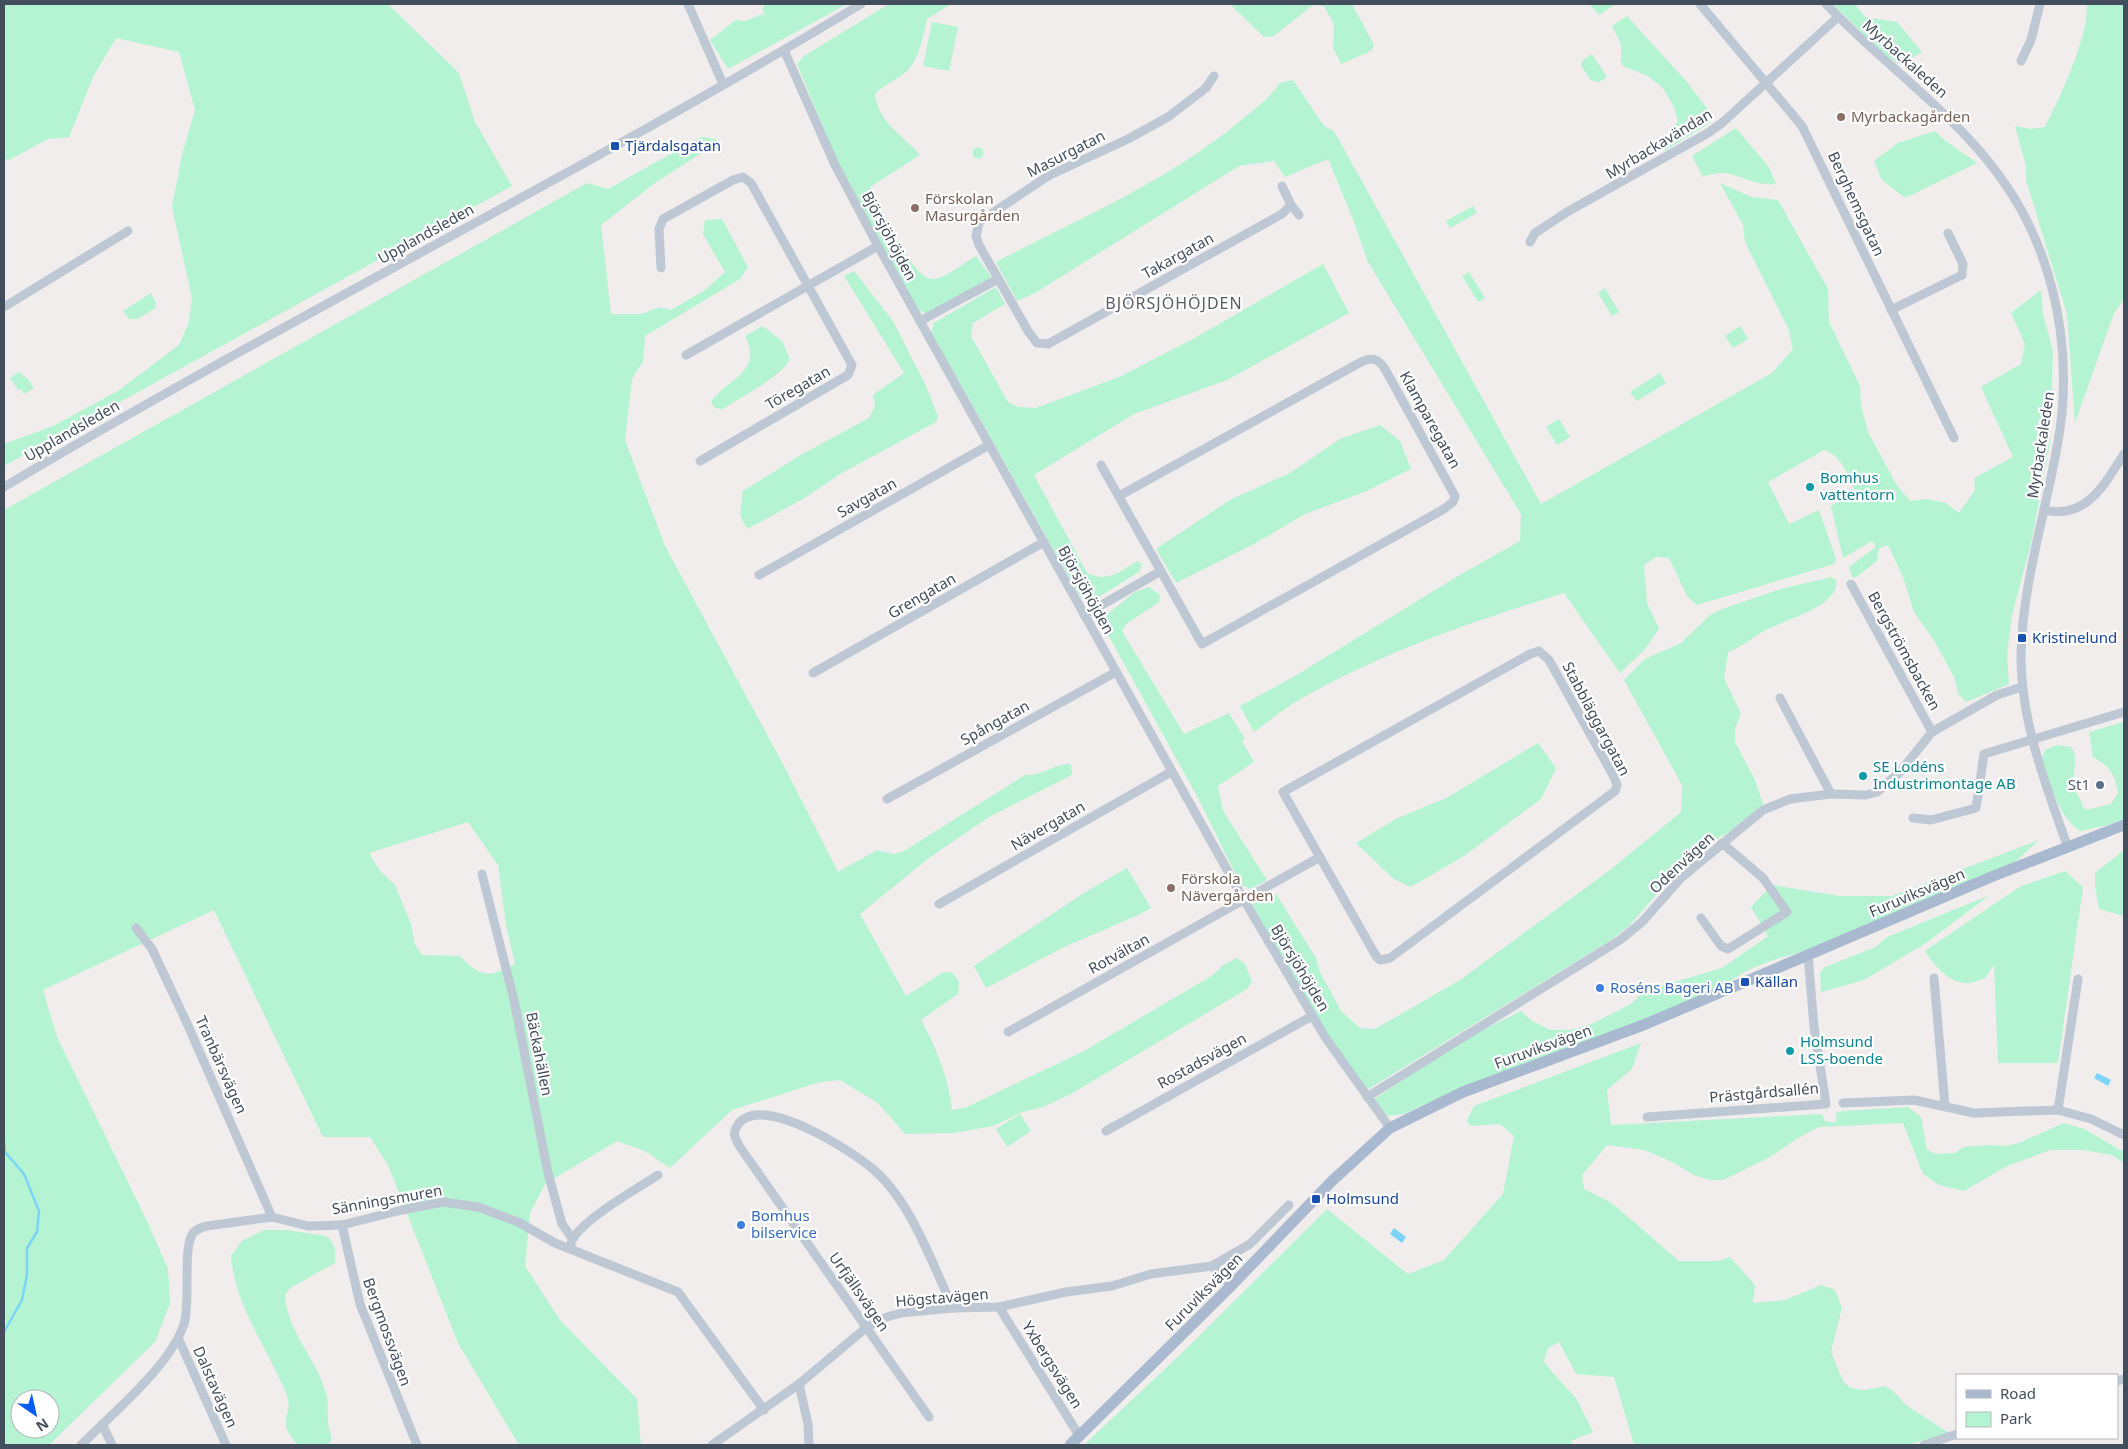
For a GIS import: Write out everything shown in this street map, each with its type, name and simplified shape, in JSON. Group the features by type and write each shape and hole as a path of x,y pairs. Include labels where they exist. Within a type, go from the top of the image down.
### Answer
{"main road":[{"name":"Furuviksvägen","path":"1070,1445 1231,1286 1338,1176 1390,1128 1463,1092 1601,1042 1992,877 2124,825"}],"street":[{"path":"688,4 723,84"},
{"name":"Upplandsleden","path":"4,487 202,372 598,155 784,50 860,4"},
{"name":"Berghemsgatan","path":"1700,4 1794,116 1811,142 1954,438"},
{"name":"Myrbackaleden","path":"1826,4 1938,108 1981,151 2016,202 2041,252 2050,282 2062,339 2064,382 2058,446 2026,594 2022,638 2022,687 2032,739 2068,848"},
{"path":"2020,61 2031,40 2040,4"},
{"name":"Myrbackavändan","path":"1530,242 1534,233 1567,212 1708,133 1766,84 1838,17"},
{"name":"Björsjöhöjden","path":"784,50 835,165 878,246 1172,772 1312,1016 1390,1128"},
{"name":"Masurgatan","path":"998,279 976,236 977,226 983,218 1048,176 1128,139 1168,117 1206,88 1214,76"},
{"path":"661,268 659,229 663,219 732,180 743,177 751,183 808,286"},
{"path":"1282,186 1291,205 1299,215"},
{"name":"Takargatan","path":"998,279 1034,340 1040,345 1048,344 1282,214 1291,205"},
{"path":"4,307 128,231"},
{"path":"1892,310 1962,275 1963,264 1948,233"},
{"path":"686,355 878,246"},
{"path":"920,321 998,279"},
{"name":"Töregatan","path":"700,461 852,371 851,362 808,286"},
{"path":"1119,496 1361,362 1375,359 1373,348"},
{"name":"Klamparegatan","path":"1102,465 1202,644 1453,502 1455,496 1452,488 1385,368 1375,359"},
{"name":"Savgatan","path":"759,575 989,445"},
{"path":"2044,510 2066,513 2079,508 2098,491 2124,454"},
{"name":"Grengatan","path":"813,673 1044,542"},
{"path":"1084,615 1161,570"},
{"name":"Bergströmsbacken","path":"1851,584 1932,732"},
{"name":"Stabbläggargatan","path":"1535,652 1543,653 1549,660 1616,782 1617,788 1609,798 1386,960 1380,960 1376,956 1320,857 1283,792 1535,652"},
{"name":"Spångatan","path":"888,799 1116,672"},
{"name":"Odenvägen","path":"1367,1096 1620,940 1642,922 1681,878 1756,815 1774,804 1790,799 1831,794 1866,794 1882,790 1900,772 1932,732 1997,695 2022,687"},
{"path":"1780,698 1831,794"},
{"path":"1913,818 1932,820 1976,808 1984,754 2124,712"},
{"name":"Nävergatan","path":"939,904 1172,772"},
{"path":"1702,918 1721,946 1728,949 1787,912 1763,878 1722,844"},
{"path":"1244,900 1320,857"},
{"name":"Bäckahällen","path":"482,874 514,1000 548,1173 562,1224 572,1238"},
{"name":"Rotvältan","path":"1008,1032 1244,900"},
{"name":"Tranbärsvägen","path":"136,928 152,949 186,1021 272,1217"},
{"name":"Prästgårdsallén","path":"1647,1117 1826,1104 1814,1027 1808,955"},
{"path":"1934,978 1945,1106"},
{"path":"2058,1110 2078,979"},
{"name":"Rostadsvägen","path":"1106,1131 1312,1016"},
{"path":"1843,1103 1914,1100 1974,1113 2058,1110 2091,1119 2124,1135"},
{"name":"Urfjällsvägen","path":"929,1417 735,1139 734,1131 743,1119 753,1114 772,1115 846,1148 875,1171 903,1206 953,1308"},
{"path":"571,1249 572,1238 587,1223 658,1174"},
{"name":"Sänningsmuren","path":"81,1445 165,1360 179,1340 187,1305 188,1262 193,1234 207,1226 272,1217 308,1226 342,1225 443,1202 461,1203 500,1214 571,1249 678,1292 764,1410"},
{"name":"Högstavägen","path":"712,1445 799,1384 868,1327 894,1315 953,1308 999,1307 1066,1292 1112,1286 1151,1274 1212,1266 1250,1244 1289,1205"},
{"name":"Bergmossvägen","path":"342,1225 360,1304 388,1378 417,1445"},
{"path":"1212,1266 1231,1286"},
{"name":"Yxbergsvägen","path":"999,1307 1080,1437"},
{"name":"Dalstavägen","path":"179,1340 226,1445"},
{"path":"799,1384 808,1424 809,1445"},
{"path":"102,1424 112,1445"},
{"path":"1924,1445 1956,1434"}],"green space":[{"path":"4,4 388,4 459,73 475,122 512,186 4,466 4,444 53,426 118,391 179,345 189,322 192,298 172,207 182,155 195,110 179,52 116,38 93,77 69,137 48,139 9,160 4,159"},
{"path":"765,4 847,4 728,69 710,40 736,20 745,21 765,13 762,9"},
{"path":"889,4 951,4 927,19 918,53 907,71 882,87 875,94 881,113 920,155 870,187 907,257 926,277 940,278 976,256 992,278 927,314 919,310 911,299 835,156 797,64 804,56"},
{"path":"1230,4 1352,4 1374,45 1371,51 1341,64 1333,47 1334,25 1324,6 1313,5 1274,36 1264,37"},
{"path":"1589,4 1615,4 1599,15"},
{"path":"1833,4 1855,4 1865,17 1897,22 1922,52 1901,65 1883,54"},
{"path":"2087,4 2124,4 2124,299 2114,313 2075,423 2067,314 2026,180 2026,166 2015,126 2031,129 2045,127 2079,49"},
{"path":"1627,16 1686,81 1713,116 1710,123 1664,151 1660,145 1678,121 1674,107 1663,88 1648,76 1623,66 1621,61 1621,44 1612,26"},
{"path":"932,22 958,27 949,71 923,66"},
{"path":"1592,54 1607,77 1599,82 1590,80 1581,65 1583,60"},
{"path":"1293,80 1324,126 1334,131 1541,504 1772,373 1793,349 1789,330 1745,242 1743,225 1720,183 1752,197 1778,200 1828,289 1829,322 1860,386 1861,405 1868,432 1896,484 1910,501 1926,499 1946,503 1959,513 1975,490 1974,478 2013,457 1981,387 2021,364 2025,344 2011,313 2041,290 2043,314 2053,351 2050,442 2032,539 2012,615 2007,655 2009,684 1966,702 1958,693 1954,677 1935,642 1914,612 1903,577 1888,545 1879,548 1877,561 1855,578 1852,577 1849,567 1876,547 1872,541 1843,558 1831,506 1856,493 1840,462 1831,453 1824,450 1768,482 1789,524 1819,510 1836,559 1834,564 1697,605 1687,596 1669,558 1656,557 1644,565 1647,603 1659,629 1644,650 1620,673 1564,593 1461,627 1394,653 1329,683 1297,701 1254,732 1240,706 1295,676 1458,576 1520,541 1521,514 1368,262 1353,219 1328,159 1285,177 1274,161 1239,166 1035,293 1017,301 996,262 1121,198 1182,163 1250,113 1280,83"},
{"path":"1736,128 1769,167 1776,184 1757,183 1723,173 1703,177 1692,156"},
{"path":"1935,131 1977,163 1905,198 1882,180 1874,161 1898,143"},
{"path":"701,137 716,139 717,143 655,183 601,225 611,314 641,314 660,307 671,310 705,290 725,272 703,234 705,220 722,219 748,267 740,279 645,336 643,361 632,379 625,440 665,546 784,766 838,872 877,850 894,854 904,851 1025,775 1038,774 1058,766 1071,764 1072,775 989,817 929,858 860,914 906,996 942,973 952,972 959,982 958,994 921,1020 941,1064 952,1110 967,1107 1084,1051 1213,975 1223,965 1237,958 1245,964 1252,982 1247,989 1071,1094 1040,1108 1022,1112 993,1126 954,1133 905,1134 878,1103 840,1080 820,1082 732,1110 670,1168 645,1151 617,1141 545,1184 530,1213 525,1266 560,1320 637,1399 641,1445 519,1445 458,1343 388,1165 370,1137 323,1137 214,910 43,990 57,1037 147,1221 168,1269 170,1303 155,1342 60,1434 60,1389 10,1389 10,1439 55,1439 49,1445 4,1445 4,510 587,183 608,189","holes":["468,822 498,865 506,925 515,964 486,974 474,969 460,956 422,955 415,945 411,924 395,885 380,871 369,853"]},
{"path":"978,147 984,153 978,159 972,153"},
{"path":"1473,206 1477,213 1450,228 1446,221"},
{"path":"1323,264 1349,313 1227,380 1134,414 1034,475 1087,573 1101,577 1113,575 1137,561 1142,564 1140,571 1088,604 1081,598 931,332 934,323 996,287 1005,304 973,323 971,336 1008,402 1018,407 1036,408 1119,377 1193,339"},
{"path":"854,271 893,321 926,386 938,417 936,422 840,474 803,499 747,529 740,515 743,491 799,456 869,418 875,407 873,395 904,373 844,276"},
{"path":"1469,272 1485,298 1478,302 1462,276"},
{"path":"1605,288 1619,312 1612,316 1598,293"},
{"path":"151,293 156,303 155,308 138,319 129,319 123,311"},
{"path":"763,326 782,341 790,359 786,366 760,386 723,409 715,408 711,402 747,367 750,359 750,349 745,336"},
{"path":"1740,326 1748,339 1733,348 1725,336"},
{"path":"19,372 29,380 34,388 24,394 21,389 18,390 10,378"},
{"path":"1660,373 1666,383 1637,401 1630,392"},
{"path":"1559,419 1570,437 1557,445 1546,427"},
{"path":"1380,425 1400,441 1411,469 1367,491 1305,514 1256,543 1176,583 1156,549 1230,500 1290,473 1340,439"},
{"path":"1831,577 1836,580 1835,590 1820,605 1762,632 1728,652 1724,678 1741,714 1735,728 1735,742 1755,780 1763,804 1728,833 1710,842 1698,861 1674,874 1630,925 1611,940 1365,1091 1316,1018 1252,906 1254,901 1266,895 1276,894 1316,958 1320,972 1341,1011 1360,1028 1375,1029 1460,980 1610,870 1681,812 1682,785 1624,680 1645,659 1681,643 1710,615 1722,609 1781,589"},
{"path":"1149,587 1160,595 1159,602 1126,624 1122,631 1184,734 1229,713 1245,739 1242,741 1254,762 1218,786 1223,811 1267,880 1251,889 1241,885 1198,798 1100,620 1135,592"},
{"path":"2124,722 2124,819 2108,825 2080,831 2060,808 2042,759 2045,750 2057,745 2071,747 2075,756 2073,782 2082,806 2087,810 2111,804 2118,793 2115,780 2111,771 2093,757 2089,732"},
{"path":"1538,743 1556,768 1541,799 1464,856 1411,887 1394,879 1356,843 1396,819 1448,797"},
{"path":"2039,840 2013,864 1804,951 1751,969 1724,987 1600,1039 1465,1086 1404,1114 1387,1116 1374,1099 1469,1037 1521,1011 1532,1021 1550,1030 1571,1030 1594,1023 1631,1004 1644,991 1722,968 1768,936 1751,907 1772,885 1840,896 1892,896"},
{"path":"2124,850 2124,916 2099,909 2095,873"},
{"path":"1127,868 1151,908 1064,947 986,988 974,966 1084,893"},
{"path":"2065,871 2083,887 2058,1063 1998,1063 1994,965 1985,978 1970,983 1959,982 1942,972 1925,951 2021,886"},
{"path":"1990,895 1926,943 1864,980 1821,992 1820,973 1825,967 1876,947 1887,937"},
{"path":"1641,1043 1632,1069 1607,1090 1611,1125 1822,1114 1825,1121 1835,1123 1837,1119 1835,1113 1843,1111 1908,1107 1921,1117 1927,1150 1936,1154 1955,1153 1963,1147 2007,1146 2019,1143 2064,1123 2084,1129 2124,1152 2124,1163 2112,1155 2083,1150 2050,1150 2005,1167 1964,1191 1939,1185 1923,1174 1903,1123 1819,1127 1798,1138 1770,1157 1723,1180 1711,1180 1696,1176 1670,1161 1644,1150 1607,1145 1582,1175 1584,1189 1612,1203 1679,1261 1718,1261 1730,1257 1755,1285 1753,1303 1785,1300 1821,1285 1835,1290 1842,1308 1831,1352 1843,1381 1851,1388 1864,1390 1885,1386 1893,1391 1906,1405 1949,1433 1908,1445 1634,1445 1614,1377 1576,1374 1559,1342 1548,1348 1544,1361 1576,1398 1593,1432 1571,1441 1572,1445 1084,1445 1185,1350 1327,1209 1408,1274 1444,1260 1503,1194 1514,1136 1500,1124 1470,1126 1467,1121 1474,1106"},
{"path":"1020,1114 1031,1131 1007,1147 996,1129"},
{"path":"264,1230 286,1230 327,1236 334,1248 335,1263 290,1288 285,1295 291,1320 315,1366 327,1396 328,1425 332,1438 328,1445 298,1445 291,1436 286,1423 289,1408 286,1393 245,1310 239,1293 231,1256 242,1241"}],"water":[{"path":"2097,1073 2111,1080 2108,1086 2094,1078"},
{"path":"1394,1228 1406,1237 1402,1243 1390,1234"}],"waterway":[{"path":"4,1143 5,1152 24,1174 39,1211 37,1232 27,1248 27,1275 22,1300 4,1332"}],"place":[{"name":"Myrbackagården","path":"1841,117"},
{"name":"Tjärdalsgatan","path":"615,146"},
{"name":"Förskolan Masurgården","path":"915,208"},
{"name":"Bomhus vattentorn","path":"1810,487"},
{"name":"Kristinelund","path":"2022,638"},
{"name":"SE Lodéns Industrimontage AB","path":"1863,776"},
{"name":"St1","path":"2100,785"},
{"name":"Förskola Nävergården","path":"1171,888"},
{"name":"Källan","path":"1745,982"},
{"name":"Roséns Bageri AB","path":"1600,988"},
{"name":"Holmsund LSS-boende","path":"1790,1051"},
{"name":"Holmsund","path":"1316,1199"},
{"name":"Bomhus bilservice","path":"741,1225"}],"district":[{"name":"BJÖRSJÖHÖJDEN","path":"1174,303"}]}
